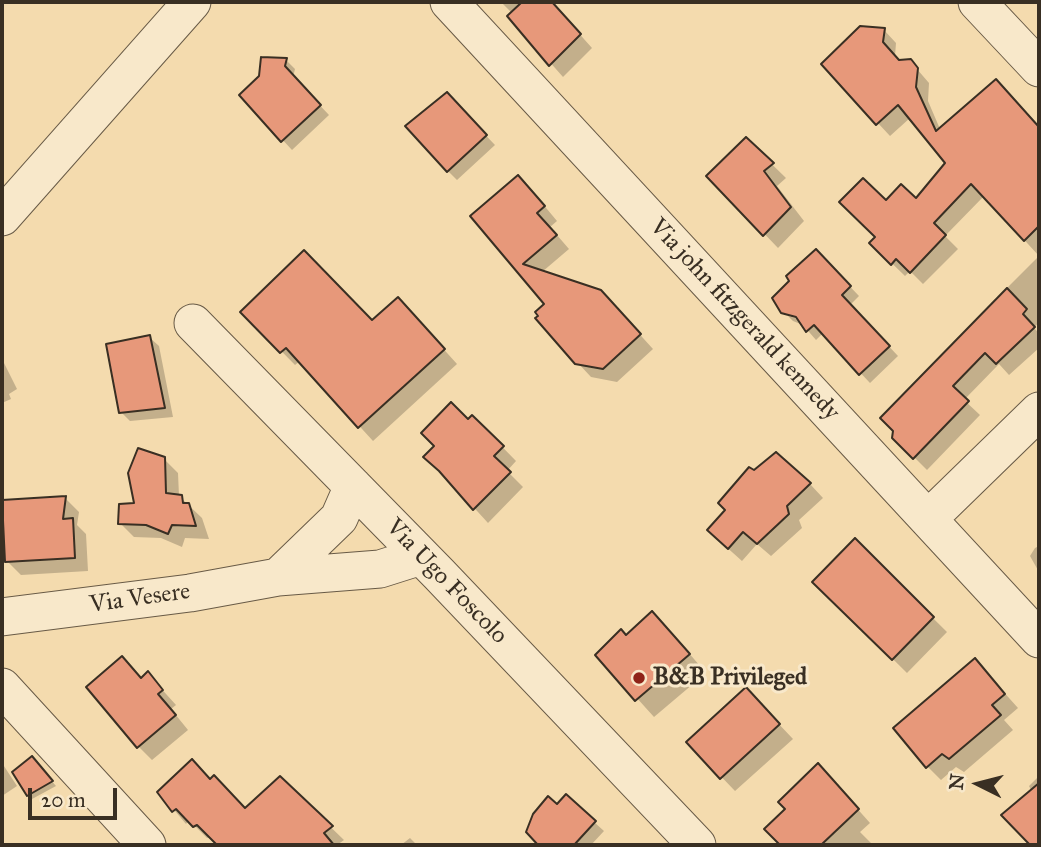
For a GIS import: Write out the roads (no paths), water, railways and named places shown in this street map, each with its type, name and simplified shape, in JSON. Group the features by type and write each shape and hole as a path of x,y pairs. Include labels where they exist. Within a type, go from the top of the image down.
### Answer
{"street":[{"path":"2,218 192,2"},
{"name":"Via john fitzgerald kennedy","path":"449,2 1039,639"},
{"path":"977,2 1039,68"},
{"name":"Via Ugo Foscolo","path":"193,323 421,556 696,845"},
{"path":"928,519 1039,411"},
{"path":"278,577 339,519 353,486"},
{"name":"Via Vesere","path":"2,617 190,593 278,577 380,569 421,556"},
{"path":"2,687 147,845"}],"place":[{"name":"B&B Privileged","path":"639,678"}]}
